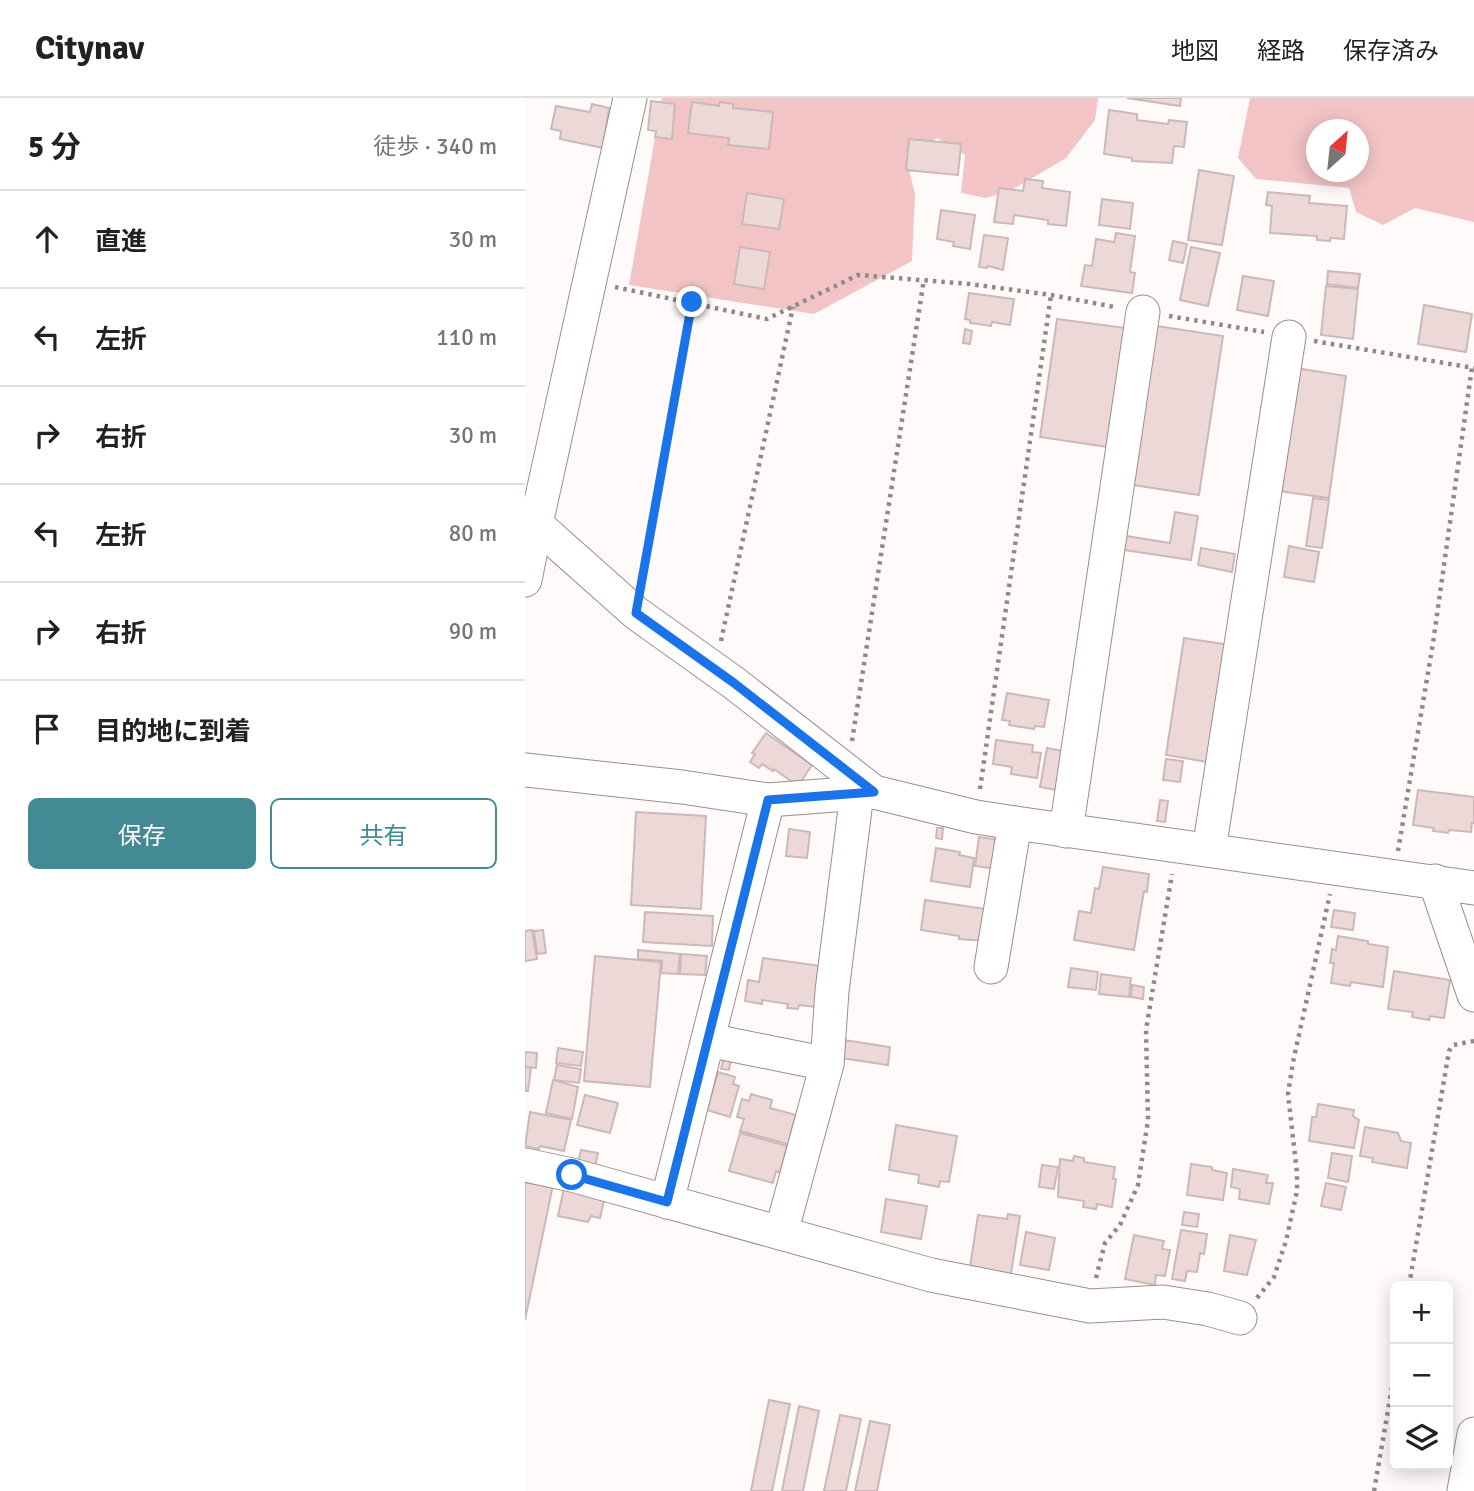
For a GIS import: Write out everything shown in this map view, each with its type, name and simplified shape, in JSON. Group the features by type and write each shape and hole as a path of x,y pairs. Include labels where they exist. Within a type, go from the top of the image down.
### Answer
{"street":[{"path":"525,580 531,520 590,282 630,98"},
{"path":"1066,831 1143,312"},
{"path":"1193,847 1289,337"},
{"path":"531,520 636,613 715,670 860,785 976,817 1474,888"},
{"path":"525,770 682,787 768,800 860,785"},
{"path":"781,1233 827,1064 832,990 860,785"},
{"path":"667,1202 768,800"},
{"path":"991,967 1016,823"},
{"path":"1435,881 1474,995"},
{"path":"708,1040 827,1064"},
{"path":"525,1165 572,1175 931,1275 1090,1306 1163,1302 1208,1309 1240,1318"},
{"path":"1464,1491 1474,1434"}],"path":[{"path":"590,282 767,319 858,275 924,279 1051,295 1473,368 1433,643 1394,877"},
{"path":"860,785 924,279"},
{"path":"976,817 1051,295"},
{"path":"636,613 692,302"},
{"path":"715,670 793,306"},
{"path":"1090,1306 1104,1243 1120,1225 1138,1185 1148,1120 1146,1030 1193,847"},
{"path":"1240,1318 1275,1277 1297,1191 1288,1094 1335,869"},
{"path":"1410,1281 1449,1052 1453,1045 1474,1041"},
{"path":"1374,1491 1390,1399"}],"shaded area":[{"path":"662,98 1098,98 1095,120 1066,158 1010,191 986,198 961,193 965,155 937,138 906,157 915,194 912,261 814,314 629,285"},
{"path":"1250,98 1474,98 1474,222 1415,208 1383,225 1356,212 1349,188 1256,179 1238,158"}],"building":[{"path":"1127,98 1181,98 1180,106"},
{"path":"651,101 675,104 672,139 655,137 656,131 648,130"},
{"path":"692,102 719,106 720,102 733,104 733,108 773,112 769,149 728,145 729,138 688,133"},
{"path":"592,104 609,108 603,148 560,139 561,131 551,129 556,106 590,112"},
{"path":"1109,110 1137,114 1137,120 1168,124 1169,120 1187,122 1184,147 1174,146 1172,163 1132,161 1132,158 1104,154"},
{"path":"909,139 961,144 958,175 906,170"},
{"path":"1199,170 1234,176 1222,245 1188,240"},
{"path":"1025,179 1043,181 1042,188 1070,192 1066,226 1048,224 1048,220 1014,215 1013,224 994,222 999,188 1023,191"},
{"path":"1268,192 1310,196 1309,203 1347,206 1344,239 1317,240 1317,236 1270,233 1272,206 1266,205"},
{"path":"747,193 784,199 779,229 742,224"},
{"path":"1102,199 1133,203 1130,229 1099,225"},
{"path":"941,210 975,215 970,249 937,239"},
{"path":"1116,233 1135,236 1130,272 1135,273 1132,293 1081,286 1085,265 1092,266 1096,239 1114,242"},
{"path":"984,235 1008,238 1003,270 988,266 979,267"},
{"path":"1173,241 1187,244 1183,263 1169,260"},
{"path":"740,247 770,252 764,289 734,284"},
{"path":"1191,247 1220,253 1208,306 1180,300"},
{"path":"1328,271 1360,274 1358,288 1327,284"},
{"path":"1243,276 1274,281 1268,316 1237,310"},
{"path":"1326,286 1358,289 1353,339 1321,335"},
{"path":"969,293 1014,299 1010,325 970,323 970,320 965,319"},
{"path":"1424,305 1472,314 1466,352 1418,344"},
{"path":"1057,319 1126,328 1108,447 1040,437"},
{"path":"1150,325 1223,336 1199,495 1126,484"},
{"path":"965,329 972,331 970,344 963,343"},
{"path":"1296,368 1346,376 1329,498 1278,491"},
{"path":"1313,498 1329,500 1322,548 1306,546"},
{"path":"1175,512 1198,516 1191,560 1117,549 1120,535 1170,543"},
{"path":"1289,546 1319,552 1314,582 1284,577"},
{"path":"1201,548 1235,554 1232,572 1198,565"},
{"path":"1184,638 1237,646 1219,764 1166,755"},
{"path":"1007,693 1049,700 1044,727 1035,726 1034,729 1009,725 1010,721 1002,720"},
{"path":"766,733 812,765 798,786 774,769 773,771 762,764 759,768 750,762 755,754 752,753"},
{"path":"996,740 1033,745 1032,752 1041,753 1037,778 1011,774 1012,767 993,764"},
{"path":"1047,748 1068,752 1061,791 1040,787"},
{"path":"1166,759 1183,761 1180,782 1163,780"},
{"path":"1418,790 1474,797 1474,823 1471,832 1449,830 1448,833 1413,825"},
{"path":"1160,800 1168,801 1165,822 1157,821"},
{"path":"636,812 706,816 701,909 631,905"},
{"path":"937,828 943,828 942,839 936,838"},
{"path":"789,829 810,832 807,858 786,856"},
{"path":"979,837 1001,840 997,869 975,866"},
{"path":"936,848 960,852 959,855 974,858 970,887 931,881"},
{"path":"1103,867 1149,874 1134,950 1074,940 1079,911 1091,913 1095,888 1099,889"},
{"path":"925,900 992,910 988,941 959,939 959,936 921,930"},
{"path":"1334,910 1355,913 1353,930 1331,927"},
{"path":"645,912 713,916 712,946 643,942"},
{"path":"532,930 537,959 525,961 525,931"},
{"path":"543,930 546,953 537,954 534,931"},
{"path":"1338,936 1388,947 1383,987 1351,982 1350,986 1331,983 1334,963 1330,963 1332,949 1336,950"},
{"path":"638,950 680,954 678,974 661,973 662,961 638,959"},
{"path":"681,954 707,956 705,975 680,974"},
{"path":"595,956 661,962 650,1087 584,1081"},
{"path":"763,958 821,966 815,1007 799,1005 798,1009 787,1008 788,1004 762,1000 762,1004 745,1001 748,980 759,982"},
{"path":"1071,968 1098,972 1096,990 1068,987"},
{"path":"1394,971 1450,980 1444,1018 1430,1016 1429,1020 1412,1017 1413,1012 1388,1009"},
{"path":"1101,974 1131,978 1129,997 1099,994"},
{"path":"1132,985 1144,987 1143,999 1131,997"},
{"path":"844,1040 890,1047 888,1065 841,1058"},
{"path":"558,1048 583,1052 581,1066 556,1063"},
{"path":"525,1052 537,1053 536,1068 525,1067"},
{"path":"725,1053 732,1055 729,1070 721,1069"},
{"path":"557,1065 581,1069 579,1083 554,1080"},
{"path":"525,1067 531,1068 528,1091 525,1091"},
{"path":"718,1072 735,1077 733,1084 739,1086 730,1117 707,1110"},
{"path":"553,1080 578,1087 572,1119 546,1113"},
{"path":"751,1094 772,1100 770,1108 796,1115 790,1135 794,1136 791,1145 740,1131 744,1119 737,1117 742,1099 749,1101"},
{"path":"585,1095 618,1103 610,1133 577,1125"},
{"path":"1318,1104 1354,1110 1353,1116 1359,1120 1354,1148 1309,1141 1312,1117 1316,1117"},
{"path":"530,1112 571,1120 564,1151 525,1146"},
{"path":"896,1125 957,1136 949,1182 940,1181 939,1187 918,1183 919,1175 889,1170"},
{"path":"1365,1127 1398,1133 1401,1141 1411,1143 1407,1168 1372,1162 1373,1158 1360,1156"},
{"path":"740,1133 787,1146 780,1173 776,1171 773,1183 729,1171"},
{"path":"581,1150 598,1153 594,1171 577,1167"},
{"path":"1332,1153 1352,1156 1348,1182 1328,1178"},
{"path":"1074,1156 1084,1158 1084,1162 1115,1167 1112,1207 1097,1204 1096,1209 1083,1207 1084,1201 1058,1197 1060,1159 1073,1161"},
{"path":"1191,1164 1212,1167 1212,1170 1227,1173 1223,1200 1187,1195"},
{"path":"1042,1165 1058,1167 1054,1189 1039,1187"},
{"path":"1233,1169 1268,1175 1266,1183 1273,1183 1269,1204 1239,1199 1240,1189 1231,1187"},
{"path":"525,1179 553,1185 525,1320"},
{"path":"1326,1183 1346,1187 1341,1210 1321,1206"},
{"path":"564,1188 605,1196 600,1218 591,1216 588,1222 558,1216"},
{"path":"886,1199 927,1206 921,1239 881,1232"},
{"path":"1184,1212 1199,1214 1197,1227 1182,1225"},
{"path":"1008,1214 1020,1216 1010,1280 969,1273 978,1215 1007,1219"},
{"path":"1181,1230 1207,1234 1204,1254 1200,1253 1197,1272 1187,1271 1185,1281 1172,1279"},
{"path":"1026,1232 1055,1238 1049,1270 1020,1265"},
{"path":"1134,1235 1164,1241 1162,1249 1170,1250 1165,1276 1156,1275 1155,1285 1125,1279"},
{"path":"1230,1235 1256,1240 1247,1275 1224,1271"},
{"path":"769,1400 790,1404 772,1491 751,1491"},
{"path":"799,1406 819,1411 803,1491 782,1491"},
{"path":"840,1415 861,1419 846,1491 824,1491"},
{"path":"870,1421 890,1425 877,1491 855,1491"}],"route":[{"path":"572,1175 667,1202 768,800 874,792 734,683 636,613 692,302"}]}
